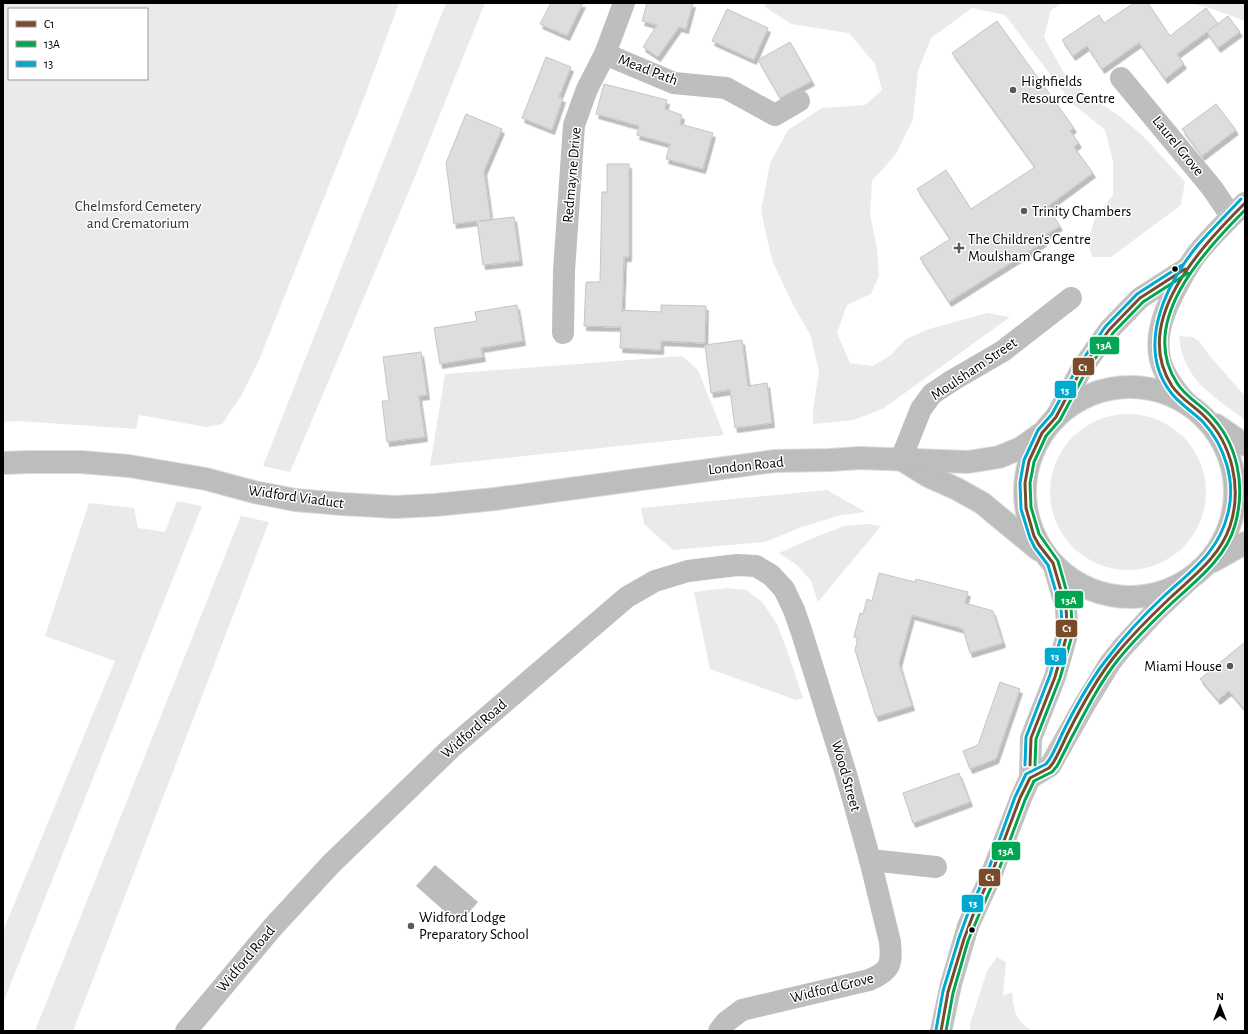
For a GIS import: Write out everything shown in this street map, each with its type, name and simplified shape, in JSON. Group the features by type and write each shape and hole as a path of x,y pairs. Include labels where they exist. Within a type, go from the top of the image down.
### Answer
{"main road":[{"path":"1206,566 1220,547 1230,526 1236,490 1233,466 1225,446 1213,426 1174,388 1164,372 1160,360 1160,331 1163,316 1188,267 1196,255 1238,210"},
{"path":"940,1031 948,995 968,926 990,878 1020,798 1030,778 1031,738 1056,677 1066,638 1066,608 1050,560 1039,545 1031,528 1026,508 1025,491 1029,461 1037,443 1081,370 1109,330 1140,298 1188,267"},
{"name":"London Road","path":"591,485 775,461 860,458 968,462 999,457 1021,448 1074,403 1093,393 1118,387 1136,387 1156,390 1172,395 1195,410"},
{"path":"1195,410 1245,445"},
{"path":"901,459 928,476 957,489 982,503 1075,582 1086,588 1113,596 1138,597 1167,591 1189,580"},
{"name":"Widford Viaduct","path":"3,463 81,462 129,466 206,479 254,492 295,500 395,507 442,505 591,485"},
{"path":"1030,778 1050,766 1110,663 1122,648 1154,613 1189,580 1206,566 1245,542"}],"street":[{"name":"Redmayne Drive","path":"563,333 564,271 574,125 587,89 605,54 624,3"},
{"name":"Mead Path","path":"605,54 674,83 726,88 775,115 799,102"},
{"name":"Laurel Grove","path":"1121,78 1212,188 1238,210"},
{"name":"Moulsham Street","path":"901,459 921,409 932,394 1002,351 1071,298"},
{"name":"Widford Road","path":"186,1031 272,928 331,864 451,748 627,598 654,581 688,570 737,565 756,566 771,575 784,589 801,630"},
{"name":"Wood Street","path":"801,630 846,774 870,860"},
{"path":"870,860 936,867"},
{"name":"Widford Grove","path":"719,1031 726,1022 742,1010 869,980 881,975 889,967 891,956 890,942 870,860"}],"green space":[{"name":"Chelmsford Cemetery and Crematorium","path":"3,3 399,3 364,98 259,360 241,396 222,424 206,427 139,415 136,429 19,421 3,422"},
{"path":"446,3 485,3 409,191 290,472 263,466"},
{"path":"765,3 1062,3 1051,10 1044,37 1064,73 1086,94 1121,117 1145,138 1185,182 1181,205 1111,257 1092,257 1088,241 1095,218 1113,195 1113,161 1105,130 1072,103 1005,15 972,8 931,38 918,71 913,119 896,154 872,181 870,214 877,249 879,276 871,294 847,305 837,333 850,363 872,366 890,356 906,339 929,329 987,313 1010,317 884,408 854,420 813,424 813,409 819,371 810,334 792,303 772,260 761,211 770,163 788,130 822,108 865,105 882,90 875,64 849,33 791,24 765,7"},
{"path":"1189,3 1245,3 1245,21 1207,7"},
{"path":"1179,336 1192,337 1199,341 1209,355 1245,396 1245,420 1211,394 1193,376 1186,365"},
{"path":"682,356 698,370 724,435 430,466 445,374"},
{"path":"1128,414 1158,420 1171,427 1183,437 1193,449 1200,462 1206,492 1200,522 1193,535 1183,547 1171,557 1158,564 1128,570 1098,564 1085,557 1073,547 1063,535 1056,522 1050,492 1056,462 1063,449 1073,437 1085,427 1098,420"},
{"path":"827,490 866,512 841,515 802,527 765,542 673,550 644,524 641,508"},
{"path":"177,501 202,506 3,1003 3,931 115,661 45,636 89,503 134,508 138,528 165,532"},
{"path":"241,516 269,522 73,1031 35,1031"},
{"path":"868,524 881,526 818,602 811,581 797,565 779,553 844,526"},
{"path":"727,588 746,590 762,602 777,624 803,698 796,700 710,669 694,592"},
{"path":"997,957 1006,962 1003,996 1012,992 1016,1015 1022,1024 1033,1031 970,1031 970,1024 987,971"}],"shaded area":[{"path":"435,865 478,902 459,924 416,886"}],"building":[{"path":"551,3 583,3 567,36 540,24"},
{"path":"647,3 693,3 686,29 679,27 658,57 643,47 657,25 642,21"},
{"path":"1134,3 1148,3 1170,36 1206,8 1218,24 1177,54 1184,64 1165,79 1139,43 1102,69 1087,46 1073,56 1062,40 1099,15 1104,23"},
{"path":"727,9 768,28 754,60 712,41"},
{"path":"1228,16 1240,32 1218,48 1207,32"},
{"path":"997,21 1074,128 1070,131 1079,143 1074,147 1093,173 1047,207 1060,226 1041,238 1044,242 949,302 920,258 950,239 917,189 946,170 971,209 1035,167 952,53"},
{"path":"790,42 812,81 780,98 758,60"},
{"path":"546,57 571,67 559,97 563,98 552,130 522,118"},
{"path":"604,84 667,100 665,109 682,115 680,124 713,133 703,169 666,159 670,144 637,135 639,126 596,114"},
{"path":"1216,104 1236,130 1202,156 1182,129"},
{"path":"466,114 502,129 484,171 491,220 514,217 520,261 483,265 477,221 454,224 446,163"},
{"path":"607,164 629,164 629,257 624,257 622,310 661,312 661,305 706,306 705,343 661,341 661,350 620,348 621,327 584,326 586,282 600,282 602,192 607,192"},
{"path":"517,305 523,341 481,348 483,357 440,364 434,328 477,321 475,312"},
{"path":"742,340 748,386 767,383 772,423 735,428 730,390 711,393 705,345"},
{"path":"421,352 427,395 419,396 425,437 387,442 382,401 389,401 383,357"},
{"path":"879,573 915,582 916,579 968,592 965,603 993,611 1003,643 970,653 963,629 912,615 899,663 912,706 876,717 855,650 858,638 854,637 860,613 863,614 867,599 872,601"},
{"name":"Miami House","path":"1245,642 1245,710 1229,691 1218,700 1200,679"},
{"path":"1000,682 1020,689 996,759 970,769 963,751 978,745"},
{"path":"959,773 970,802 913,823 903,793"}],"transit line":[{"name":"13","path":"936,1030 943,991 959,938 968,913 989,868 1015,797 1026,774 1046,764 1080,701 1103,663 1142,618 1203,560 1211,550 1224,527 1228,513 1231,489 1227,464 1223,453 1211,431 1172,394 1161,376 1156,357 1155,338 1165,298 1185,262 1197,246 1241,199"},
{"name":"C1","path":"941,1031 948,992 964,939 993,870 1020,798 1030,778 1049,768 1053,763 1095,684 1114,657 1148,619 1212,557 1220,547 1230,526 1234,512 1235,482 1228,453 1214,427 1204,416 1179,395 1172,386 1161,361 1160,336 1165,311 1177,286 1192,263 1210,241 1245,203"},
{"name":"13A","path":"946,1031 953,993 968,941 998,872 1025,800 1034,781 1052,772 1057,766 1094,696 1117,661 1151,623 1210,568 1225,548 1231,537 1235,525 1240,495 1237,465 1233,451 1218,425 1208,413 1184,392 1177,383 1167,360 1165,336 1170,312 1181,289 1211,246 1245,210"},
{"name":"13","path":"1025,765 1026,737 1050,675 1061,637 1062,624 1061,609 1048,565 1035,548 1030,538 1021,509 1020,483 1024,460 1038,430 1052,414 1077,368 1105,327 1137,294 1182,265"},
{"name":"C1","path":"1030,765 1031,738 1055,677 1066,638 1067,624 1066,608 1053,563 1034,536 1026,508 1025,483 1029,461 1042,433 1056,417 1081,370 1109,330 1140,298 1185,269"},
{"name":"13A","path":"1035,765 1036,739 1060,678 1071,639 1072,624 1071,607 1058,561 1039,534 1031,507 1030,483 1034,462 1046,436 1060,420 1085,373 1113,333 1143,302 1188,273"}],"place":[{"name":"Highfields Resource Centre","path":"1013,90"},
{"name":"Trinity Chambers","path":"1024,211"},
{"name":"The Children's Centre Moulsham Grange","path":"959,248"},
{"name":"Miami House","path":"1230,666"},
{"name":"Widford Lodge Preparatory School","path":"411,926"}]}
